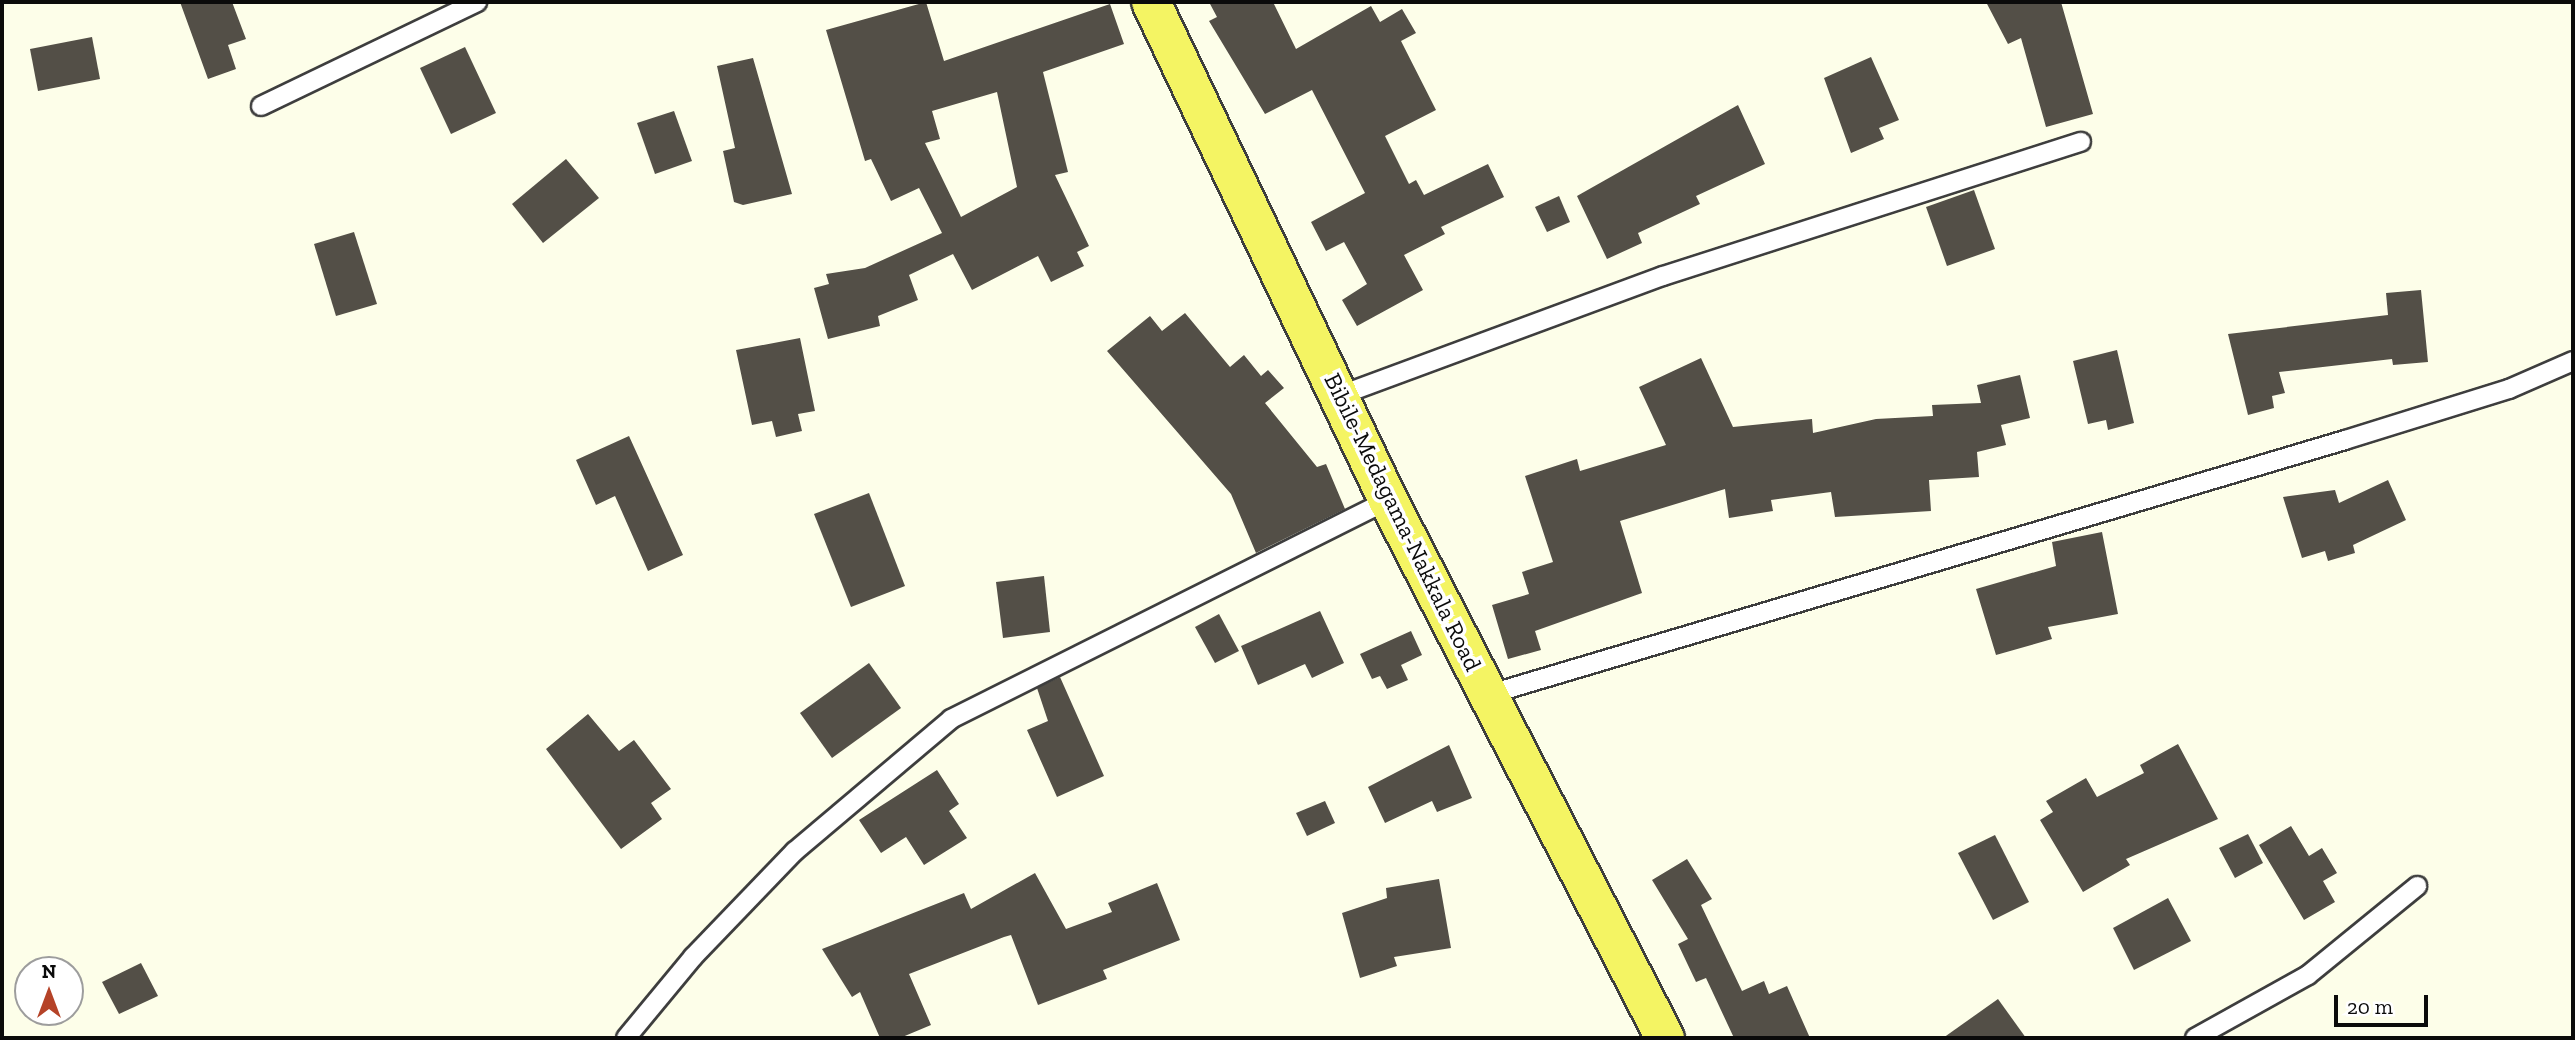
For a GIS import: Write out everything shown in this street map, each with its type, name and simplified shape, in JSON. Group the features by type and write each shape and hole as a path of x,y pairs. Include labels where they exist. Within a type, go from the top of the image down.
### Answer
{"main road":[{"name":"Bibile-Medagama-Nakkala Road","path":"1151,2 1341,395 1388,500 1665,1038"}],"lane":[{"path":"261,106 477,2"},
{"path":"1341,395 1663,276 2081,142"},
{"path":"1487,695 2345,440 2509,389 2573,361"},
{"path":"626,1038 693,957 795,851 951,719 1388,500"},
{"path":"2195,1038 2308,975 2417,886"}],"building":[{"path":"180,2 232,2 246,39 228,45 236,69 208,79"},
{"path":"926,2 944,61 1110,4 1124,44 1043,72 1068,172 1055,175 1089,246 1077,252 1084,266 1051,282 1038,256 972,290 953,254 909,275 918,300 878,316 880,326 828,339 814,288 829,284 826,274 865,268 942,233 919,188 891,201 871,159 865,161 826,30","holes":["997,92 1017,187 961,217 925,143 940,139 932,111"]},
{"path":"1209,2 1273,2 1296,49 1371,6 1380,22 1402,9 1416,33 1401,41 1436,110 1385,136 1409,184 1416,180 1424,195 1488,164 1504,197 1441,227 1445,234 1404,255 1423,290 1357,326 1342,300 1367,284 1344,242 1326,251 1311,222 1365,193 1312,90 1265,114 1209,21 1217,17"},
{"path":"1986,2 2061,2 2093,114 2046,127 2021,38 2008,44"},
{"path":"92,37 100,79 38,91 30,49"},
{"path":"465,47 496,113 451,134 420,68"},
{"path":"1871,57 1899,120 1879,128 1884,139 1851,153 1824,78"},
{"path":"753,58 792,194 743,205 734,202 723,151 735,148 717,66"},
{"path":"1738,105 1765,164 1696,196 1700,204 1638,233 1642,243 1607,259 1577,196"},
{"path":"674,111 692,161 655,174 637,123"},
{"path":"566,159 599,198 543,243 512,204"},
{"path":"1974,190 1995,249 1947,266 1926,207"},
{"path":"1559,196 1570,222 1547,232 1535,207"},
{"path":"354,232 377,304 336,316 314,244"},
{"path":"2421,290 2428,362 2393,365 2392,359 2279,372 2285,393 2272,396 2274,408 2248,415 2228,334 2388,315 2386,293"},
{"path":"1185,313 1230,367 1244,355 1261,376 1268,370 1284,388 1265,403 1317,467 1326,464 1345,509 1256,553 1231,494 1107,351 1150,316 1162,331"},
{"path":"800,338 815,411 798,414 802,431 776,437 772,421 752,425 736,350"},
{"path":"2117,350 2134,423 2108,430 2106,420 2088,424 2073,361"},
{"path":"1701,358 1733,427 1812,419 1813,433 1876,419 1933,416 1932,405 1981,403 1977,385 2020,375 2030,418 2001,425 2006,445 1977,452 1979,477 1929,480 1931,511 1835,517 1831,492 1771,500 1773,511 1729,518 1725,489 1620,521 1642,593 1535,631 1541,650 1508,659 1492,605 1529,594 1522,572 1553,562 1525,476 1577,459 1580,471 1666,445 1639,387"},
{"path":"629,436 683,555 648,571 615,496 596,505 576,460"},
{"path":"2388,480 2406,520 2353,545 2355,553 2328,561 2325,551 2302,558 2283,497 2335,490 2339,503"},
{"path":"869,493 905,586 851,607 814,514"},
{"path":"2102,532 2118,614 2048,627 2052,639 1996,655 1976,589 2056,566 2052,542"},
{"path":"1044,576 1050,632 1003,638 996,582"},
{"path":"1320,611 1344,663 1312,678 1305,664 1258,685 1241,646"},
{"path":"1219,614 1239,651 1215,663 1195,627"},
{"path":"1411,631 1422,655 1401,665 1408,680 1387,689 1380,676 1372,679 1360,654"},
{"path":"869,663 901,708 832,758 800,713"},
{"path":"1060,677 1104,776 1057,797 1027,730 1048,721 1037,688"},
{"path":"588,714 619,751 634,740 671,789 651,803 662,819 621,849 546,749"},
{"path":"2178,744 2218,819 2126,859 2130,865 2083,892 2040,820 2053,812 2046,801 2086,778 2097,797 2144,773 2140,765"},
{"path":"1449,745 1472,798 1437,812 1432,801 1385,823 1368,787"},
{"path":"937,770 959,804 949,811 967,838 924,865 906,837 881,853 859,820"},
{"path":"1325,801 1335,823 1307,836 1296,813"},
{"path":"2291,826 2309,856 2322,848 2337,873 2323,881 2335,902 2304,920 2259,845"},
{"path":"2248,834 2263,863 2235,878 2219,848"},
{"path":"1995,835 2029,902 1993,920 1958,853"},
{"path":"1687,859 1712,899 1701,905 1742,991 1764,981 1769,994 1787,986 1810,1038 1734,1038 1706,978 1696,982 1678,944 1688,939 1652,880"},
{"path":"1035,873 1066,929 1112,912 1108,903 1157,883 1180,940 1103,970 1107,979 1038,1005 1011,935 1004,937 909,974 931,1025 900,1038 880,1038 860,992 852,997 822,949 964,893 971,909"},
{"path":"1439,879 1451,948 1394,957 1397,966 1360,978 1342,913 1387,898 1386,888"},
{"path":"2168,898 2191,941 2134,970 2113,928"},
{"path":"141,963 158,996 119,1014 102,982"},
{"path":"1998,999 2026,1038 1943,1038"}]}
